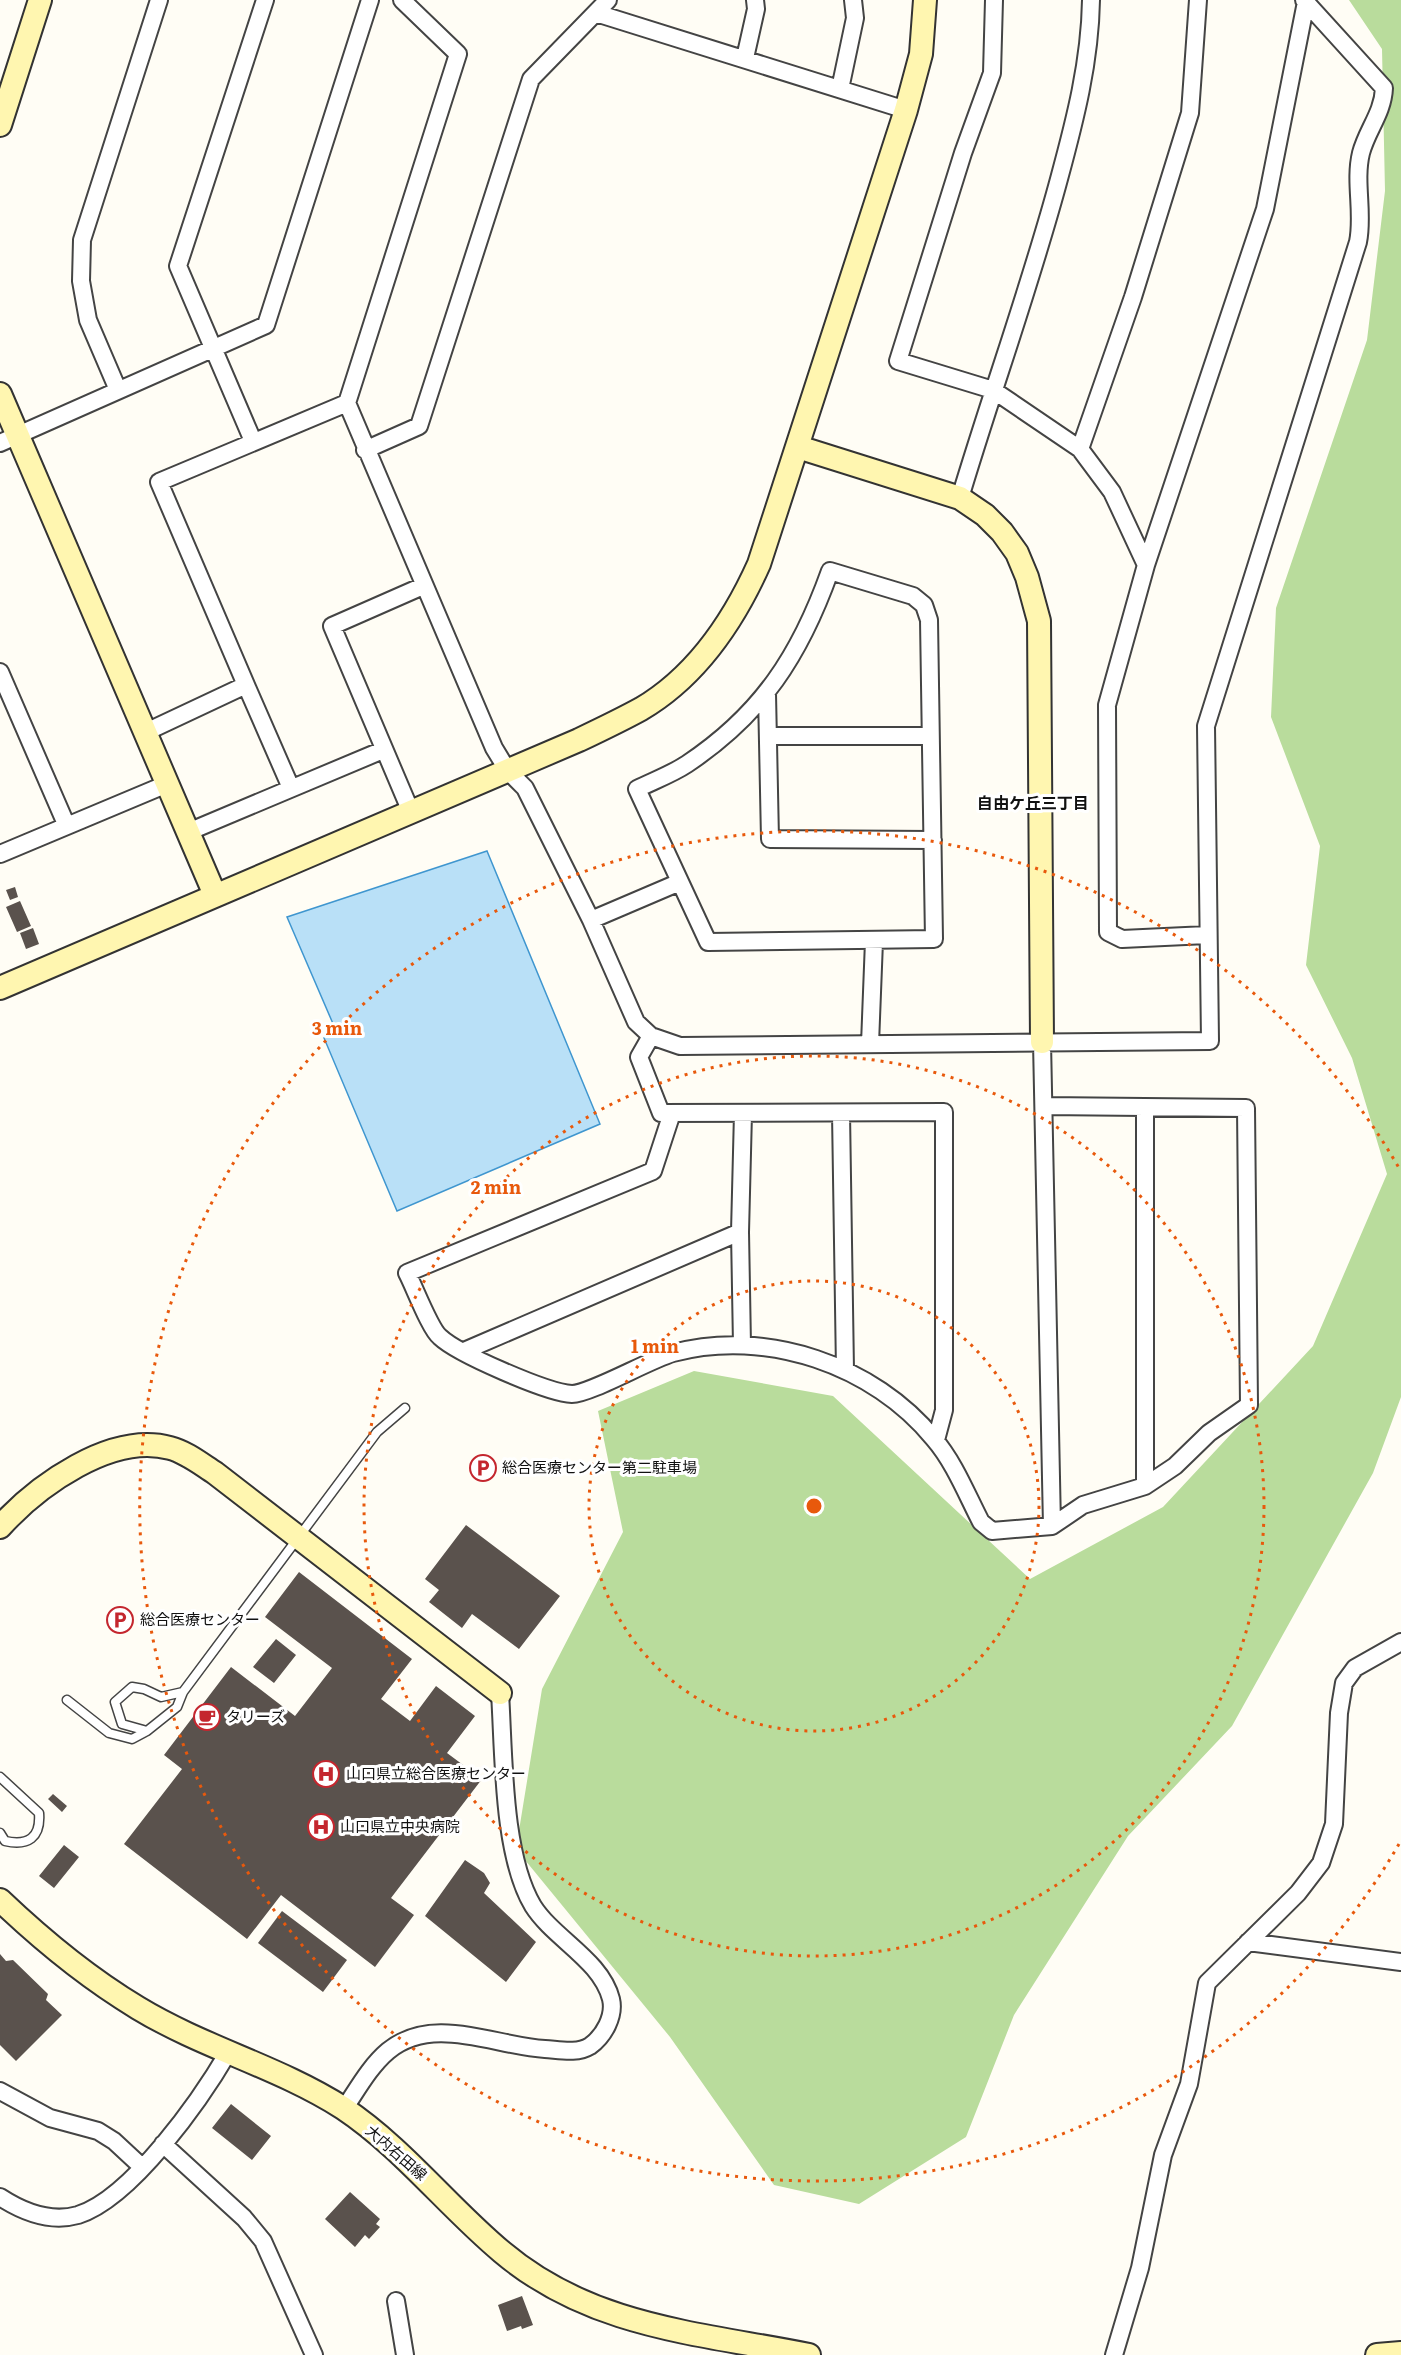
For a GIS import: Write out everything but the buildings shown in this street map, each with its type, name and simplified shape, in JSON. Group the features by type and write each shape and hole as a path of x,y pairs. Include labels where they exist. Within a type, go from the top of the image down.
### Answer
{"street":[{"path":"0,125 5,87 40,0"},
{"path":"118,390 88,320 81,281 82,240 159,0"},
{"path":"253,441 178,266 265,0"},
{"path":"9,440 118,390 213,351 266,325 370,0"},
{"path":"402,0 458,54 347,403 365,450 494,748 508,771 525,788 591,920 636,1022 651,1036 680,1046 1210,1041 1206,726 1358,242 1362,222 1361,154 1383,104 1384,88 1305,1"},
{"path":"365,450 419,426 531,79 608,0"},
{"path":"745,58 756,9 755,0"},
{"path":"840,89 855,18 853,0"},
{"path":"0,988 579,740 642,708 675,684 701,659 724,629 745,594 759,564 906,111 921,54 925,0"},
{"path":"994,0 992,73 963,153 898,361 993,390 1080,449 1112,492 1146,565"},
{"path":"960,498 993,390 1040,251 1081,97 1092,0"},
{"path":"1080,449 1133,297 1190,113 1198,0"},
{"path":"1207,936 1122,939 1108,932 1107,705 1146,565 1265,209 1305,1"},
{"path":"596,13 745,58 906,111"},
{"path":"0,394 9,440 146,732 215,896"},
{"path":"291,788 159,482 347,403"},
{"path":"798,447 960,498 985,515 1002,532 1017,554 1027,577 1039,621 1042,1042 1052,1526"},
{"path":"830,571 913,596 924,605 929,620 934,939 708,942 637,789 686,764 737,724 767,694 814,616 830,571"},
{"path":"411,812 332,626 423,586"},
{"path":"0,672 66,824"},
{"path":"146,732 246,685"},
{"path":"767,694 770,839 933,840"},
{"path":"768,736 930,736"},
{"path":"188,832 383,750"},
{"path":"0,854 66,824 167,784"},
{"path":"591,920 680,882"},
{"path":"870,1044 874,941"},
{"path":"651,1036 639,1057 661,1113 944,1112 944,1410 936,1440"},
{"path":"672,1113 653,1170 407,1273 439,1337 527,1382 573,1394 671,1354 700,1347 742,1345 803,1354 846,1370 882,1389 936,1440 981,1522 992,1532 1052,1526 1083,1505 1145,1486 1175,1466 1209,1432 1249,1405 1246,1108 1144,1109 1044,1106"},
{"path":"1144,1109 1145,1486"},
{"path":"742,1345 740,1232 743,1113"},
{"path":"841,1113 846,1370"},
{"path":"464,1351 740,1232"},
{"path":"0,1527 41,1487 116,1449 146,1445 170,1448 189,1456 500,1693 513,1856 523,1887 535,1908 552,1929 582,1956 604,1984 611,1999 612,2013 605,2029 596,2040 588,2047 573,2051 526,2048 452,2033 429,2033 408,2038 387,2052 344,2109"},
{"path":"1114,2355 1140,2268 1163,2155 1189,2084 1207,1983 1298,1893 1321,1863 1334,1824 1339,1713 1344,1683 1355,1668 1401,1642"},
{"name":"大内右田線","path":"0,1900 40,1938 138,2008 294,2080 344,2109 386,2141 504,2253 539,2277 588,2304 633,2321 680,2333 778,2352 809,2355"},
{"path":"1248,1942 1401,1962"},
{"path":"0,2197 37,2216 77,2215 103,2204 164,2144 208,2087 229,2051"},
{"path":"0,2091 50,2118 98,2131 114,2141 142,2167"},
{"path":"164,2144 244,2218 263,2241 314,2355"},
{"path":"396,2301 405,2355"},
{"path":"1377,2355 1401,2353"}],"lane":[{"path":"67,1700 109,1733 132,1738 147,1731 177,1707 183,1692 376,1432 405,1408"},
{"path":"147,1731 122,1724 115,1702 122,1693 132,1687 144,1689 161,1697 183,1692"},
{"path":"0,1777 39,1813 40,1825 33,1838 19,1844 5,1841 0,1833"}],"green space":[{"path":"1349,0 1401,0 1401,1397 1373,1473 1232,1726 1128,1836 1014,2015 966,2137 859,2204 774,2185 670,2037 516,1849 542,1689 623,1532 598,1411 694,1371 833,1396 1030,1579 1163,1507 1313,1346 1387,1174 1352,1058 1306,965 1320,846 1271,717 1276,608 1367,340 1385,191 1382,49"}],"water":[{"path":"487,851 600,1124 397,1211 324,1038 334,1026 287,917"}],"place":[{"name":"総合医療センター第二駐車場","path":"483,1468"},
{"name":"総合医療センター","path":"120,1620"},
{"name":"タリーズ","path":"207,1717"},
{"name":"山口県立総合医療センター","path":"326,1774"},
{"name":"山口県立中央病院","path":"321,1827"}],"district":[{"name":"自由ケ丘三丁目","path":"1033,803"}]}
